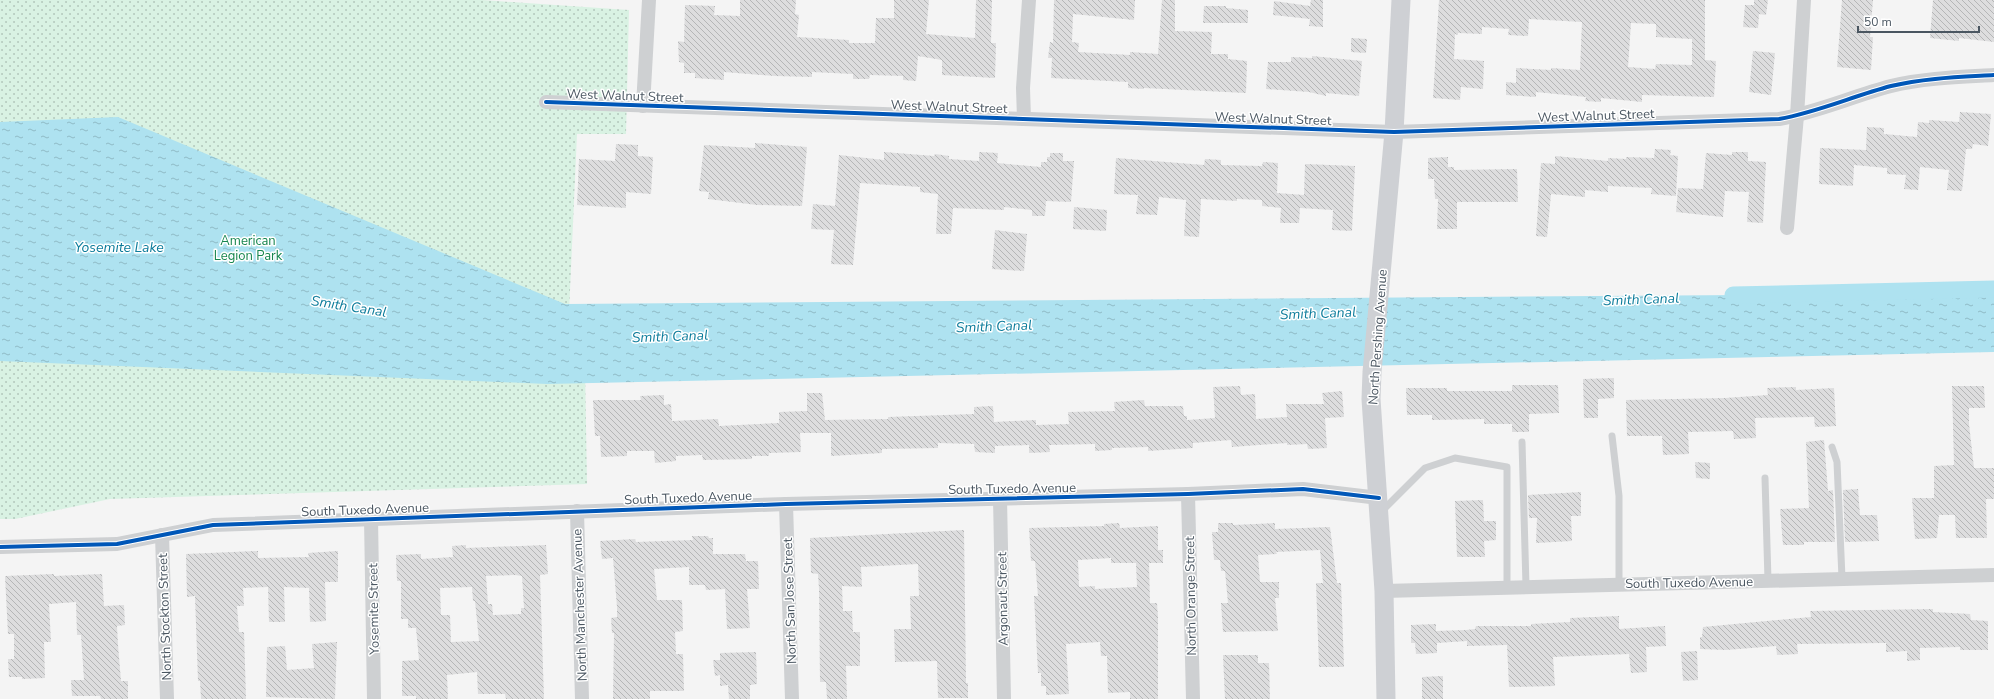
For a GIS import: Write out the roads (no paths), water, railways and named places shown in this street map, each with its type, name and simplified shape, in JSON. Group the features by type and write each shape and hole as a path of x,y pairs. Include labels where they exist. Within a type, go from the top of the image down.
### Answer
{"main road":[{"name":"North Pershing Avenue","path":"1386,699 1384,591 1372,399 1372,372 1394,132 1401,0"}],"street":[{"path":"643,106 649,0"},
{"path":"1024,119 1023,88 1029,0"},
{"path":"1787,228 1797,116 1804,0"},
{"name":"West Walnut Street","path":"546,102 1394,132 1779,119 1797,116 1892,86 1945,78 1994,75"},
{"name":"South Tuxedo Avenue","path":"0,547 117,544 213,524 786,504 1188,494 1302,489 1379,506"},
{"name":"North Orange Street","path":"1188,494 1193,699"},
{"name":"Argonaut Street","path":"1000,498 1004,699"},
{"name":"North San Jose Street","path":"786,504 792,699"},
{"name":"North Manchester Avenue","path":"577,511 582,699"},
{"name":"Yosemite Street","path":"371,518 374,699"},
{"name":"North Stockton Street","path":"162,535 166,699"},
{"name":"South Tuxedo Avenue","path":"1384,591 1526,586 1994,575"}],"lane":[{"path":"1612,436 1619,496 1618,584"},
{"path":"1522,442 1526,586"},
{"path":"1832,447 1837,462 1842,578"},
{"path":"1379,506 1425,468 1455,458 1507,467 1507,587"},
{"path":"1765,478 1768,580"}],"water":[{"name":"Yosemite Lake","path":"118,117 565,304 1994,293 1994,352 547,384 0,361 0,122"}],"waterway":[{"name":"Smith Canal","path":"1733,295 1994,289"}],"park label":[{"name":"American Legion Park","path":"248,248"}]}
